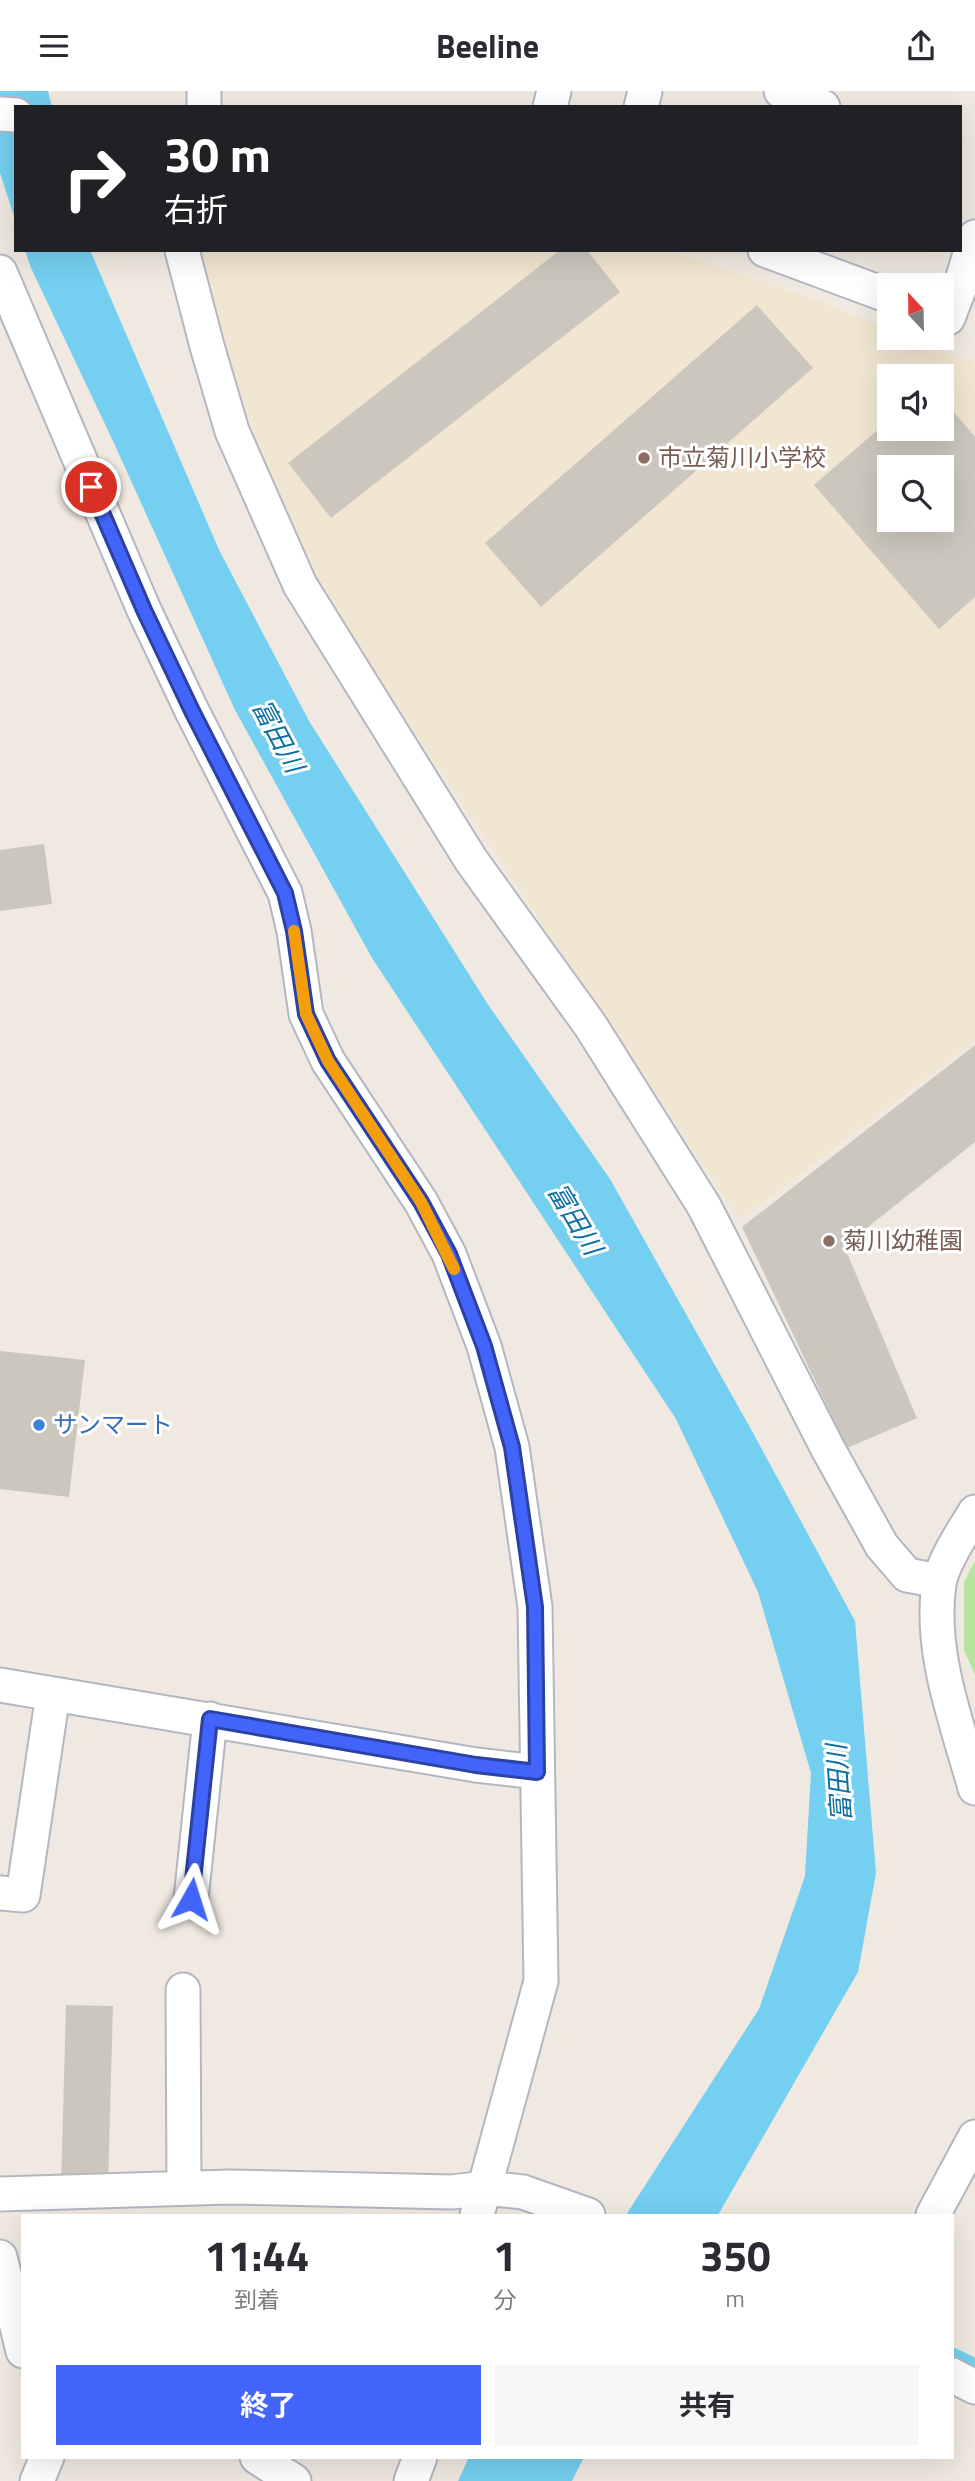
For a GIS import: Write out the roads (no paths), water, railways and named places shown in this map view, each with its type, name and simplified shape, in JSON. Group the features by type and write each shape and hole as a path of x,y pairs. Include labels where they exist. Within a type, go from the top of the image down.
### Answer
{"street":[{"path":"781,91 818,105"},
{"path":"955,321 961,285 975,237"},
{"path":"183,252 232,431 300,585 471,860 590,1025 704,1206 828,1449 883,1546 907,1575 939,1581"},
{"path":"782,253 877,291"},
{"path":"0,272 144,610 285,893 294,931 306,1014 328,1061 421,1202 449,1254 484,1346 512,1447 535,1607 541,1980 481,2202"},
{"path":"975,1512 939,1581 937,1629 945,1676 975,1788"},
{"path":"0,1685 476,1765 537,1772"},
{"path":"0,1893 23,1895 53,1694"},
{"path":"191,1899 210,1719"},
{"path":"183,1990 184,2188"},
{"path":"934,2214 975,2137"},
{"path":"0,2194 230,2187 452,2192 481,2202 523,2192 585,2214"},
{"path":"0,2256 21,2342"},
{"path":"954,2376 975,2387"},
{"path":"37,2481 46,2459"},
{"path":"260,2459 294,2481"},
{"path":"411,2481 419,2459"}],"water":[{"path":"0,91 48,91 52,105 14,105 14,216 0,173"},
{"name":"富田川","path":"26,252 91,252 219,550 309,721 487,1003 610,1179 855,1621 876,1873 858,1972 719,2214 627,2214 759,2009 805,1876 811,1773 758,1592 676,1419 372,958 235,710"},
{"path":"468,2459 583,2459 572,2481 458,2481"}],"waterway":[{"path":"954,2353 975,2363"}],"place":[{"name":"市立菊川小学校","path":"644,458"},
{"name":"菊川幼稚園","path":"829,1241"},
{"name":"サンマート","path":"39,1425"}]}
